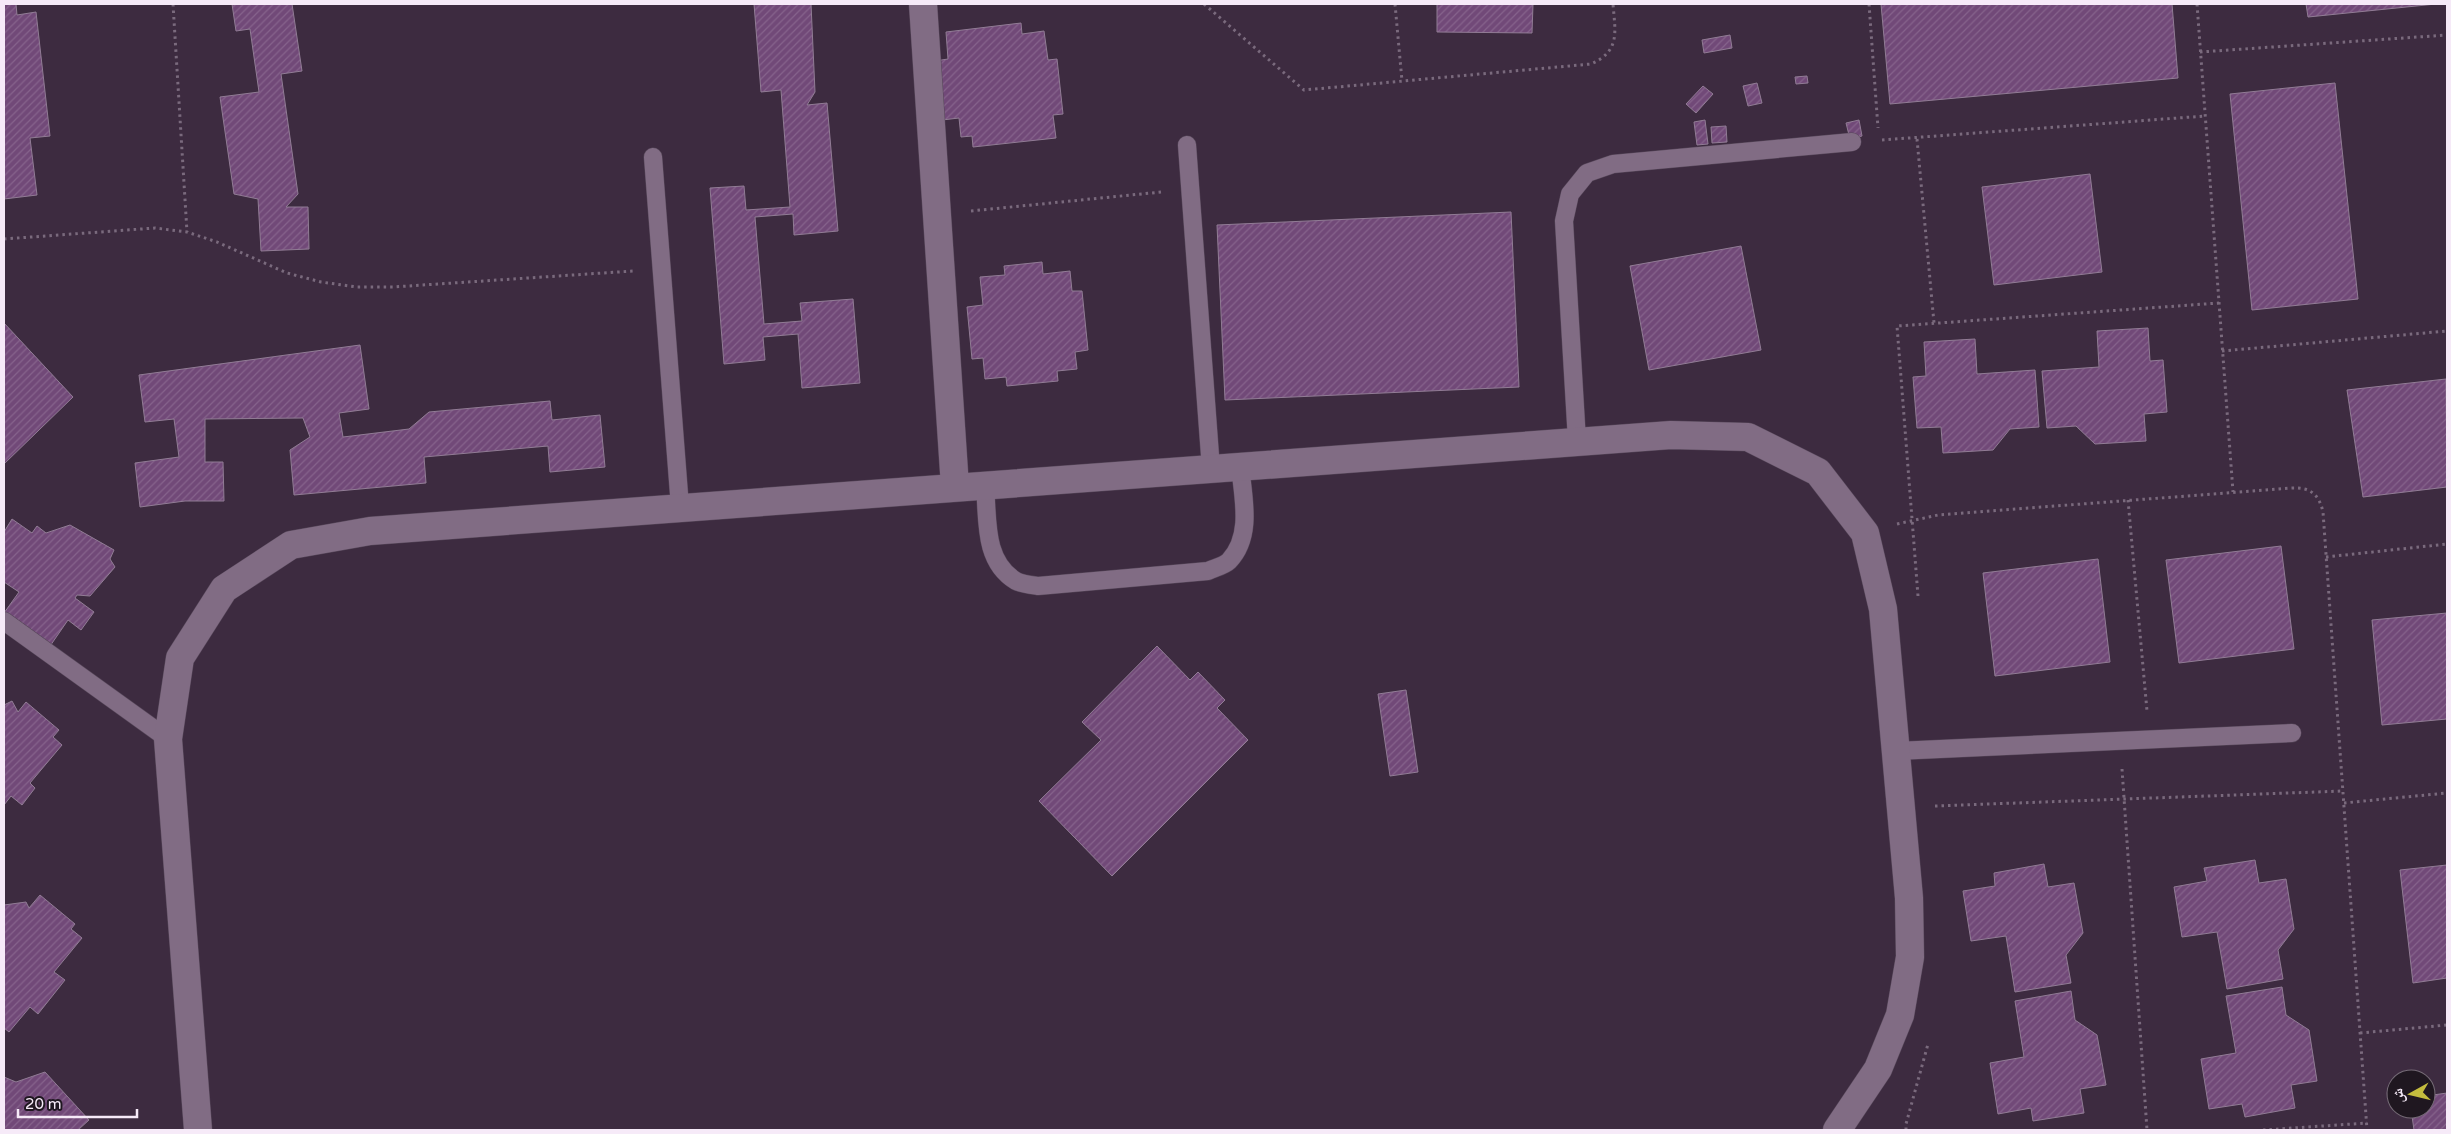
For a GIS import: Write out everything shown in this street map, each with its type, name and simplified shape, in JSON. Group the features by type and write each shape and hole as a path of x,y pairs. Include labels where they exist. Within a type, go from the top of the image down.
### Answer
{"street":[{"path":"923,4 955,487"},
{"path":"198,1130 168,739 180,658 224,590 291,545 370,531 1671,435 1748,437 1818,472 1865,533 1883,609 1909,898 1910,957 1900,1015 1878,1070 1836,1130"}],"lane":[{"path":"1577,441 1564,221 1570,194 1588,173 1613,164 1852,142"},
{"path":"1186,145 1211,469"},
{"path":"653,157 680,507"},
{"path":"985,485 990,548 1000,568 1017,582 1038,586 1208,571 1228,562 1241,544 1245,522 1240,466"},
{"path":"4,621 168,739"},
{"path":"1896,751 2292,732"}],"path":[{"path":"173,4 187,232"},
{"path":"1204,4 1304,90 1591,64 1603,59 1612,48 1615,35 1613,4"},
{"path":"1395,4 1402,81"},
{"path":"1869,4 1879,140 1917,139 2205,116"},
{"path":"2197,4 2233,492"},
{"path":"2200,52 2447,35"},
{"path":"1917,139 1934,322"},
{"path":"938,214 1190,190"},
{"path":"4,239 155,228 187,232 218,242 287,273 321,282 357,287 393,287 661,269"},
{"path":"1913,519 1897,326 2219,303"},
{"path":"2222,351 2447,331"},
{"path":"1865,533 1913,519 1938,515 2303,487 2313,491 2320,501 2323,512 2367,1130"},
{"path":"2128,500 2149,739"},
{"path":"2326,557 2447,544"},
{"path":"2120,741 2147,1130"},
{"path":"1932,806 2342,791"},
{"path":"2344,803 2447,793"},
{"path":"2360,1033 2447,1025"},
{"path":"2263,1130 2367,1123"}],"building":[{"path":"4,4 16,4 17,15 36,12 50,136 30,138 37,195 4,199"},
{"path":"232,4 292,4 302,71 281,74 298,194 286,207 308,207 309,249 261,251 258,199 234,194 220,97 259,92 250,29 236,31"},
{"path":"754,4 811,4 815,92 807,105 827,103 838,231 794,235 793,214 755,217 764,324 802,321 800,303 853,299 860,383 802,388 798,334 763,337 765,360 724,364 710,188 744,186 746,210 790,207 781,90 761,92"},
{"path":"1437,4 1533,4 1532,33 1437,32"},
{"path":"1881,4 2172,4 2178,78 1890,104"},
{"path":"2306,4 2436,4 2308,17"},
{"path":"1021,23 1022,34 1044,31 1048,60 1057,59 1063,114 1053,115 1056,138 973,147 972,136 961,137 959,118 942,120 935,61 948,59 946,32"},
{"path":"1730,35 1732,48 1704,53 1702,40"},
{"path":"1807,76 1808,83 1796,84 1795,77"},
{"path":"1757,83 1762,103 1748,106 1743,86"},
{"path":"2335,83 2358,299 2252,310 2230,94"},
{"path":"1703,86 1713,94 1696,113 1686,104"},
{"path":"1705,120 1708,144 1697,145 1694,122"},
{"path":"1859,120 1862,136 1850,139 1846,123"},
{"path":"1726,126 1727,142 1712,143 1711,127"},
{"path":"2090,174 2102,272 1994,285 1982,187"},
{"path":"1511,212 1519,387 1225,400 1217,225"},
{"path":"1741,246 1761,350 1649,370 1630,266"},
{"path":"1042,262 1043,274 1070,271 1072,291 1082,291 1088,350 1075,352 1077,369 1057,371 1058,381 1007,386 1006,377 985,379 983,358 972,359 967,307 983,305 980,277 1005,275 1004,266"},
{"path":"4,323 73,397 4,464"},
{"path":"2148,328 2150,361 2163,360 2167,412 2144,414 2146,441 2095,444 2076,426 2047,428 2042,371 2099,367 2097,331"},
{"path":"1975,339 1977,374 2035,370 2039,427 2010,429 1993,450 1943,453 1941,427 1917,428 1913,377 1926,376 1924,342"},
{"path":"360,345 369,409 339,413 343,437 409,429 429,412 550,401 552,420 600,415 605,467 550,472 548,446 424,457 426,483 294,495 290,450 310,437 303,418 205,419 205,462 223,462 224,501 185,501 140,507 135,463 179,457 174,419 145,422 139,375"},
{"path":"2446,379 2447,487 2363,497 2347,390"},
{"path":"12,519 32,533 37,526 46,533 70,525 114,550 110,559 115,567 90,596 77,595 75,598 94,612 81,630 68,620 48,649 4,613 19,592 4,582 4,532"},
{"path":"2281,546 2294,649 2179,663 2166,560"},
{"path":"2098,559 2110,662 1995,676 1983,573"},
{"path":"2447,613 2447,719 2382,725 2372,620"},
{"path":"1157,646 1190,680 1198,672 1225,700 1217,708 1248,740 1112,876 1039,801 1101,740 1082,722"},
{"path":"1406,690 1418,772 1390,776 1378,694"},
{"path":"12,701 18,712 26,702 59,730 53,737 62,745 30,783 35,788 22,805 11,796 4,805 4,705"},
{"path":"2255,860 2259,883 2286,879 2294,929 2278,950 2283,979 2227,989 2217,932 2182,937 2174,887 2207,881 2204,868"},
{"path":"2044,864 2048,887 2074,883 2083,933 2066,955 2071,983 2015,992 2006,936 1971,941 1963,891 1995,886 1994,873"},
{"path":"2447,865 2447,978 2413,983 2400,870"},
{"path":"40,895 75,924 71,929 82,938 54,972 65,980 38,1014 30,1007 9,1032 4,1028 4,905 26,902 29,908"},
{"path":"2282,987 2286,1015 2309,1030 2317,1081 2291,1085 2295,1108 2245,1117 2242,1104 2209,1109 2201,1059 2236,1053 2226,996"},
{"path":"2071,991 2075,1020 2097,1035 2106,1085 2080,1089 2084,1113 2033,1121 2031,1108 1998,1114 1990,1063 2024,1057 2015,1001"},
{"path":"45,1072 89,1120 78,1130 4,1130 4,1077 16,1082"},
{"path":"2447,1093 2447,1130 2414,1130 2412,1119 2436,1119 2436,1095"}]}
